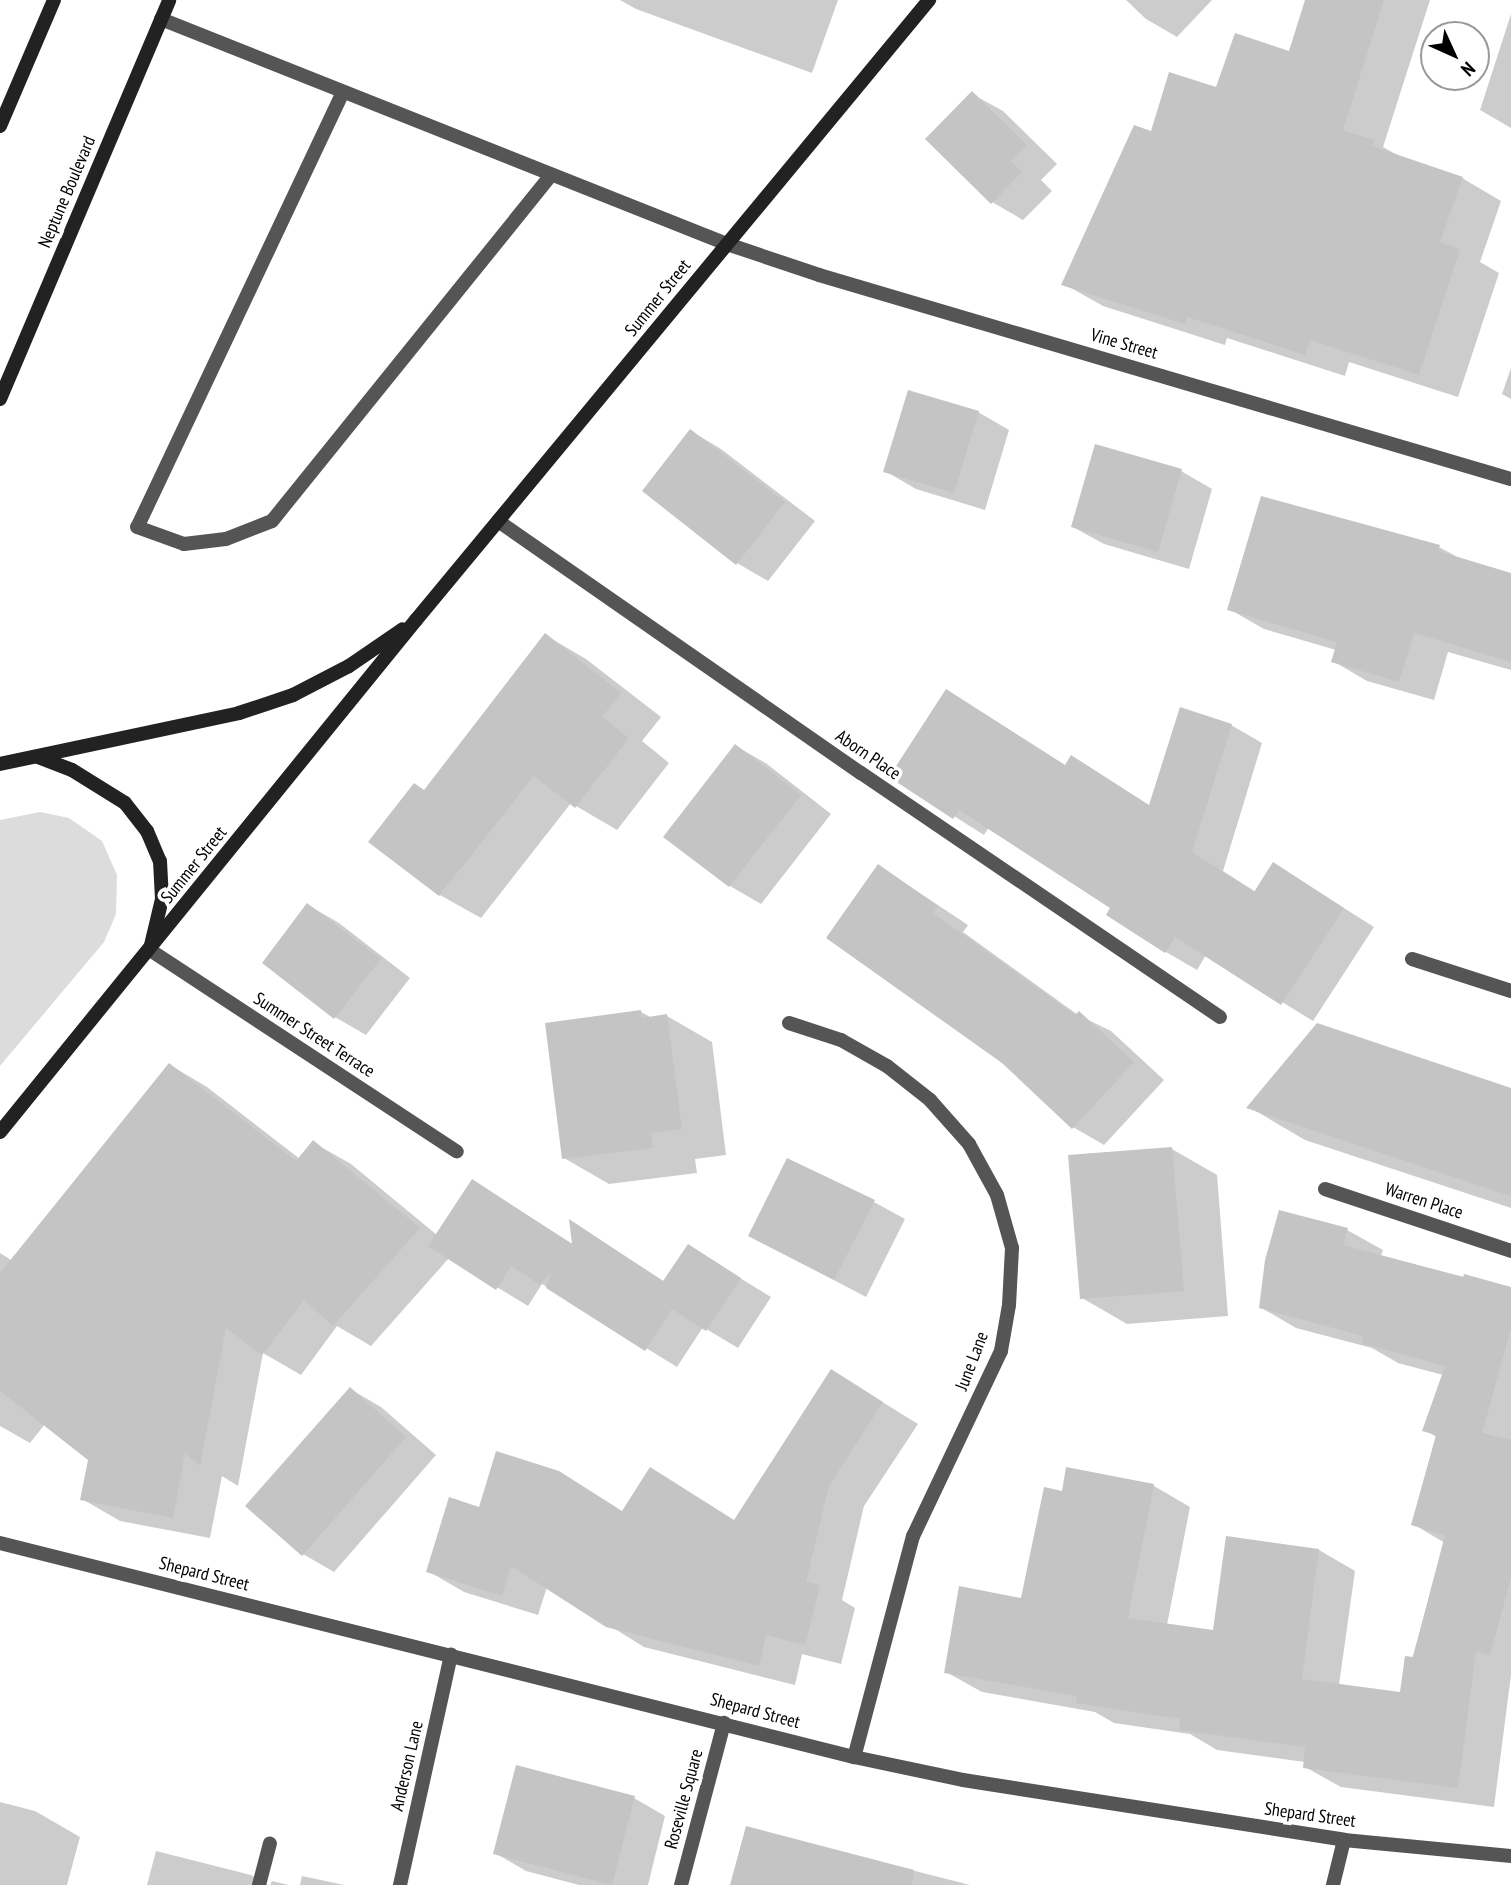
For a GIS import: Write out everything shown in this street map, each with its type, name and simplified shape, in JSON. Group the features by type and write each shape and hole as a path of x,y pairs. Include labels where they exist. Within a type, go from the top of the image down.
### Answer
{"main road":[{"path":"0,126 54,0"},
{"name":"Neptune Boulevard","path":"1,395 169,0"},
{"name":"Summer Street","path":"0,1132 416,620 929,0"},
{"name":"Summer Street","path":"0,764 239,713 293,695 349,666 416,620"},
{"path":"36,756 72,770 125,803 147,831 160,861 162,899 150,950"}],"street":[{"name":"Vine Street","path":"161,19 727,244 927,308 1511,479"},
{"path":"343,92 137,527 184,544 226,539 272,521 551,175"},
{"name":"Aborn Place","path":"498,521 861,774 1220,1017"},
{"name":"Summer Street Terrace","path":"150,950 457,1152"},
{"path":"1412,959 1511,991"},
{"name":"June Lane","path":"789,1023 841,1040 887,1066 930,1100 970,1144 997,1195 1012,1248 1009,1305 1001,1351 913,1536 854,1757"},
{"name":"Warren Place","path":"1325,1189 1511,1251"},
{"name":"Shepard Street","path":"0,1543 854,1757 964,1780 1344,1840 1511,1855"},
{"name":"Anderson Lane","path":"400,1885 451,1655"},
{"name":"Roseville Square","path":"681,1885 724,1723"},
{"path":"1333,1885 1344,1840"},
{"path":"259,1885 270,1843"}],"shaded area":[{"path":"40,812 69,818 102,841 117,875 116,914 104,942 0,1066 0,820"}],"building":[{"path":"1305,0 1384,0 1343,130 1374,140 1372,146 1463,177 1440,242 1460,249 1419,375 1310,340 1305,355 1187,317 1185,324 1061,285 1134,125 1151,131 1169,72 1216,87 1235,33 1289,51"},
{"path":"972,91 1027,145 1011,161 1022,172 991,204 925,139"},
{"path":"908,390 979,411 954,493 883,472"},
{"path":"690,429 785,502 736,565 642,491"},
{"path":"1095,444 1182,469 1158,552 1071,527"},
{"path":"1261,496 1440,545 1438,551 1511,573 1511,662 1414,633 1399,682 1331,662 1337,642 1227,610"},
{"path":"545,633 621,693 602,717 629,738 575,808 534,776 439,896 368,842 414,783 424,790"},
{"path":"946,689 1065,765 1071,755 1149,805 1180,707 1232,724 1192,852 1254,892 1273,862 1344,908 1281,1005 1175,937 1165,953 1106,915 1110,908 959,810 953,819 889,777"},
{"path":"735,744 801,795 729,887 663,837"},
{"path":"878,864 938,906 933,913 1075,1015 1079,1011 1134,1062 1072,1129 1002,1063 826,938"},
{"path":"307,903 381,959 334,1019 262,963"},
{"path":"641,1010 642,1018 667,1014 682,1129 651,1133 653,1148 562,1159 545,1023"},
{"path":"1317,1023 1511,1088 1511,1196 1246,1108"},
{"path":"169,1063 296,1161 313,1140 420,1228 333,1326 304,1300 262,1355 226,1328 200,1466 185,1453 173,1518 80,1500 88,1460 0,1391 0,1273"},
{"path":"1172,1147 1184,1291 1080,1299 1068,1155"},
{"path":"787,1158 875,1200 834,1280 748,1236"},
{"path":"472,1179 572,1244 569,1219 663,1281 688,1244 741,1278 706,1331 672,1309 645,1351 546,1288 551,1272 540,1285 511,1266 496,1290 428,1246"},
{"path":"1279,1210 1348,1228 1343,1245 1511,1287 1511,1329 1482,1433 1511,1440 1511,1578 1490,1655 1476,1652 1458,1788 1303,1768 1305,1747 1179,1730 1180,1719 1076,1703 1077,1696 944,1673 959,1586 1021,1598 1044,1487 1062,1491 1066,1467 1154,1484 1128,1618 1213,1630 1226,1536 1319,1549 1302,1679 1400,1692 1405,1656 1413,1657 1445,1535 1411,1525 1436,1435 1422,1431 1445,1366 1361,1343 1363,1336 1259,1308 1265,1260"},
{"path":"831,1369 883,1402 829,1486 806,1582 820,1585 805,1645 766,1635 759,1666 606,1627 511,1566 502,1596 426,1572 449,1497 479,1507 496,1451 559,1471 622,1511 650,1467 734,1520"},
{"path":"350,1387 406,1437 302,1556 245,1506"},
{"path":"516,1765 635,1796 612,1885 493,1854"},
{"path":"746,1826 914,1870 912,1885 730,1885"}]}
